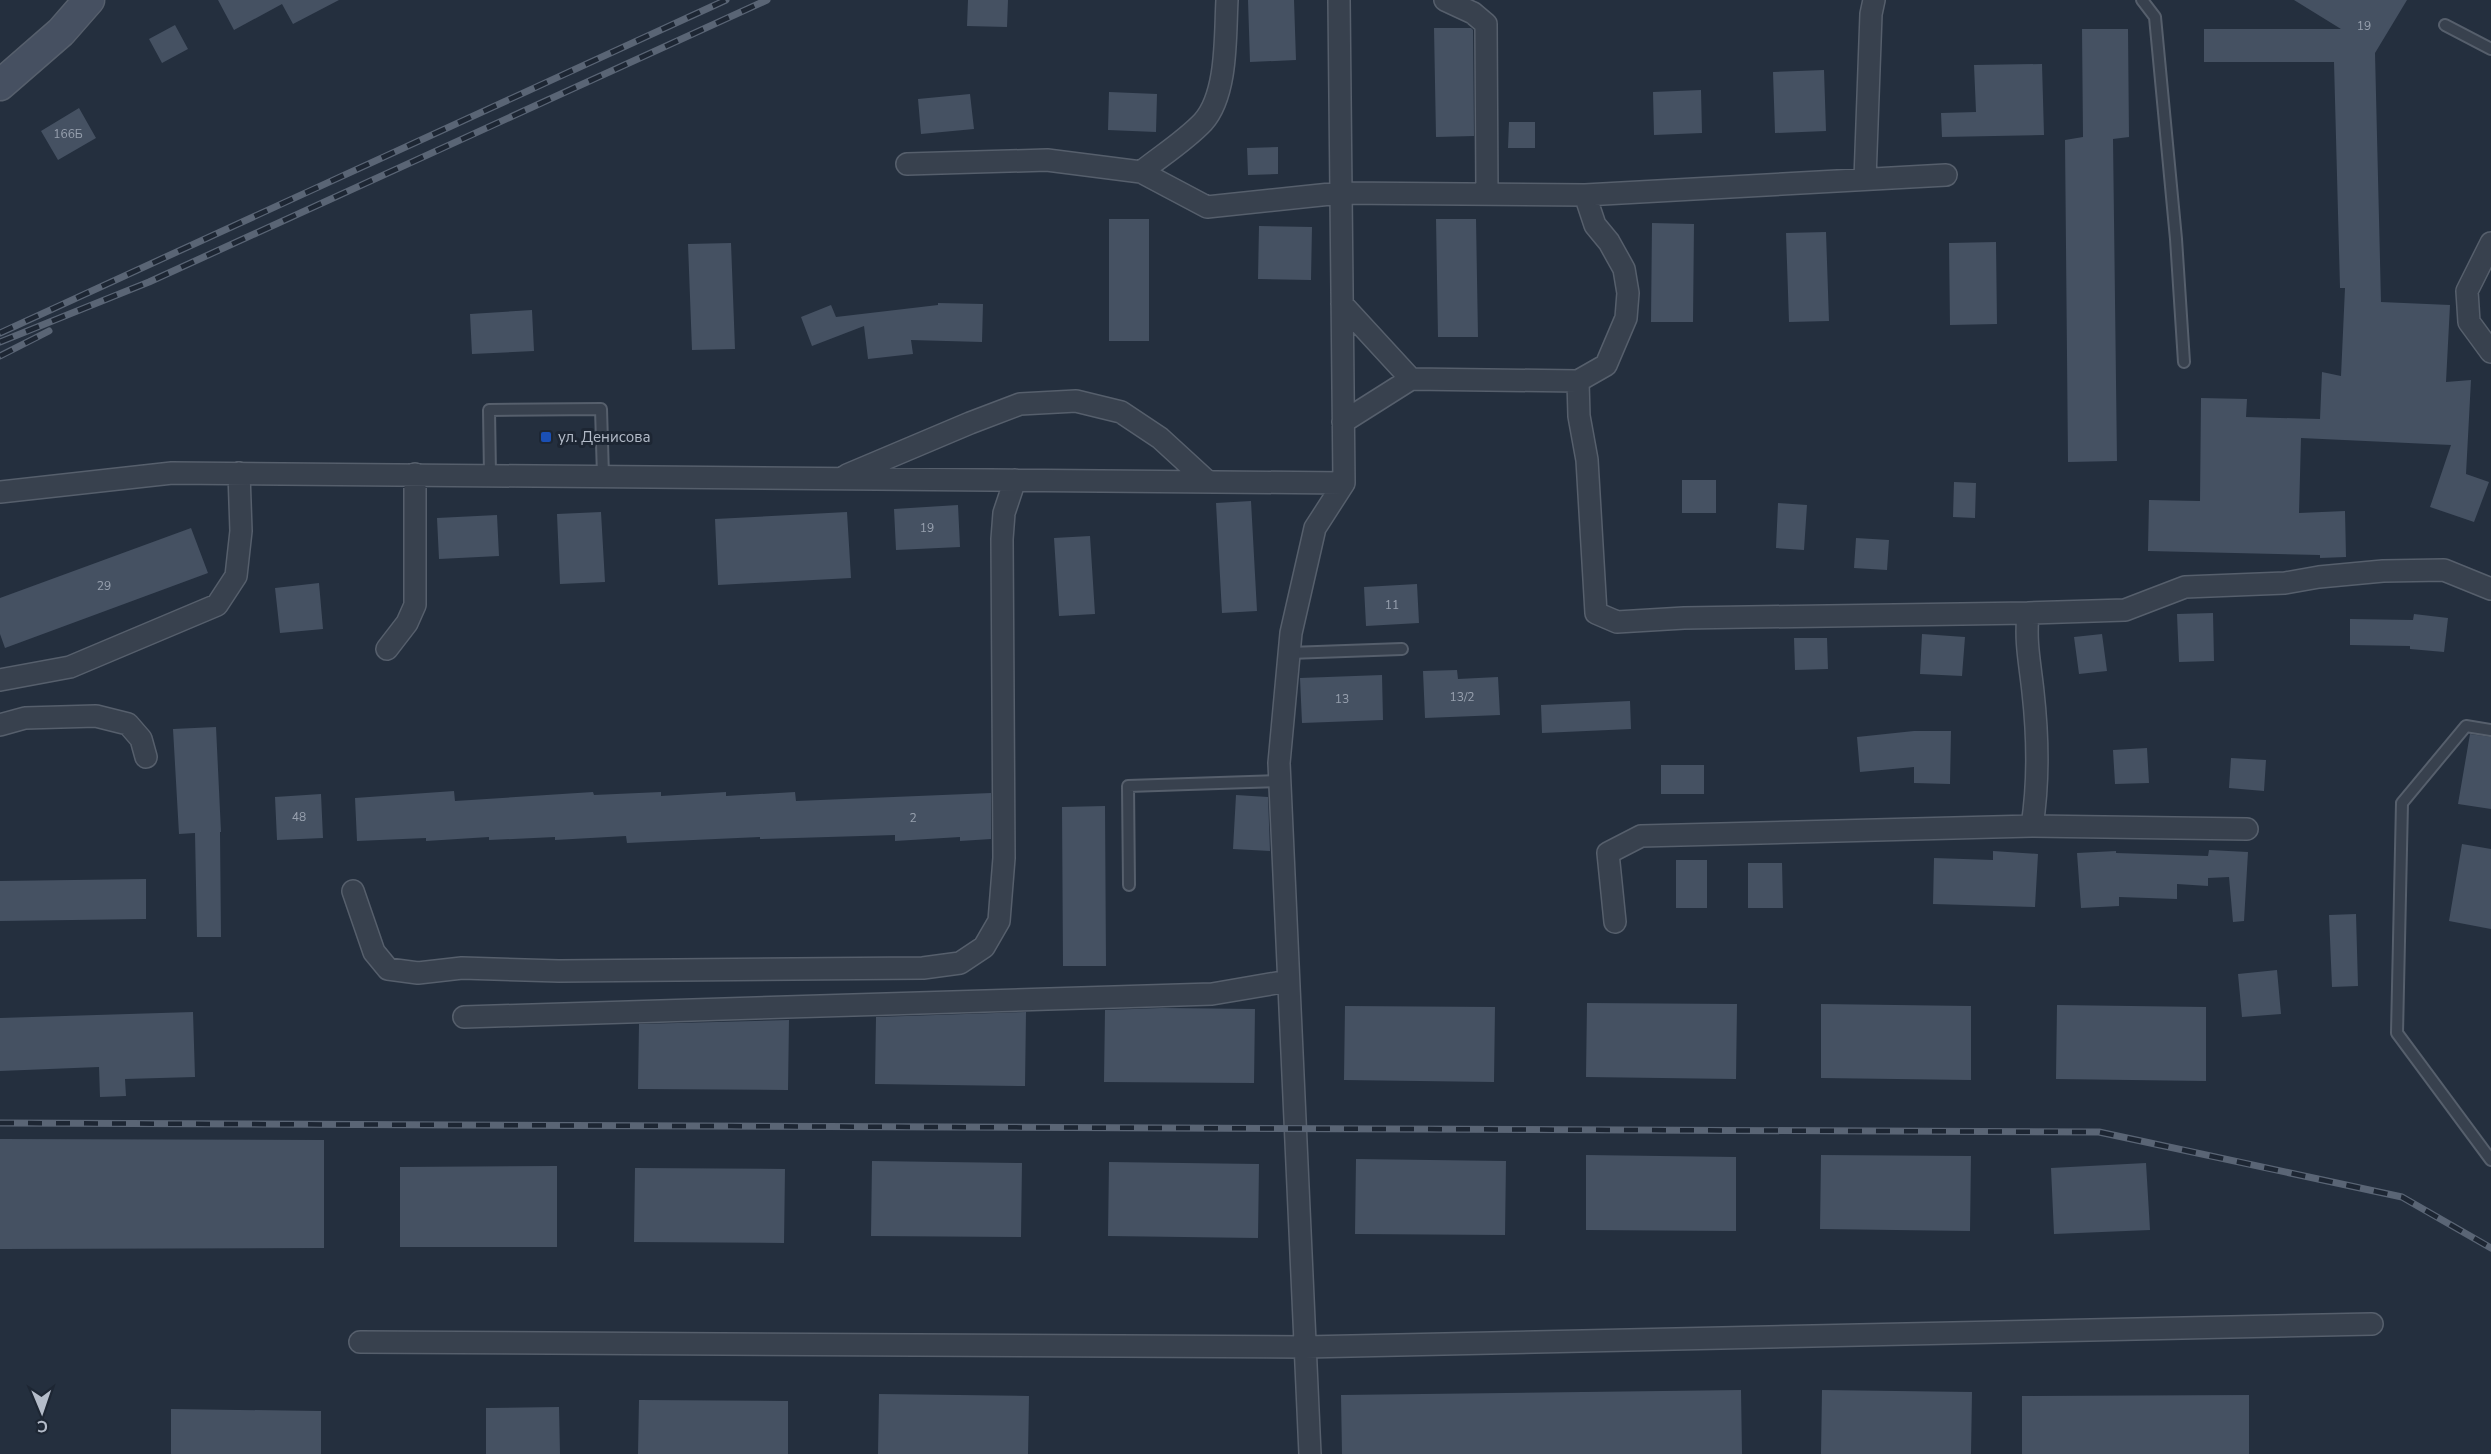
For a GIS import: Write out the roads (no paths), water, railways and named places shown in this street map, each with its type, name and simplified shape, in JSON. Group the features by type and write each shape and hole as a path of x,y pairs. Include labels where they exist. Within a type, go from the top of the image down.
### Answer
{"main road":[{"path":"0,85 61,32 85,1"}],"street":[{"path":"1141,172 1204,121 1215,99 1222,77 1227,0"},
{"path":"1310,1454 1279,763 1292,633 1315,528 1344,483 1339,0"},
{"path":"1445,0 1473,13 1486,24 1487,194"},
{"path":"1865,179 1871,14 1874,0"},
{"path":"907,164 1047,160 1141,172 1207,207 1340,193 1585,195 1946,175"},
{"path":"1343,422 1411,379 1578,381 1606,365 1626,318 1628,293 1624,269 1609,242 1594,225 1585,195"},
{"path":"2491,243 2467,291 2469,322 2491,352"},
{"path":"1342,304 1411,379"},
{"path":"1578,381 1579,416 1587,460 1596,614 1617,622 1684,618 2126,610 2185,587 2285,583 2319,577 2383,571 2444,570 2491,589"},
{"path":"839,479 1020,404 1076,401 1121,412 1160,438 1208,482"},
{"path":"0,492 172,472 1344,483"},
{"path":"0,680 70,667 217,605 236,576 241,531 239,473"},
{"path":"387,649 407,623 415,605 415,474"},
{"path":"353,891 374,952 388,969 418,973 462,968 559,971 923,968 960,963 984,946 999,921 1004,858 1002,539 1004,513 1015,480"},
{"path":"2028,613 2025,637 2038,743 2037,795 2032,826"},
{"path":"0,724 25,718 96,716 128,724 141,739 146,757"},
{"path":"1615,922 1608,853 1641,836 2032,826 2247,829"},
{"path":"464,1017 1212,994 1288,981"},
{"path":"360,1342 1305,1347 2372,1324"}],"lane":[{"path":"2142,0 2155,17 2176,239 2184,362"},
{"path":"2445,25 2491,49"},
{"path":"490,475 489,410 601,409 603,476"},
{"path":"1289,653 1402,649"},
{"path":"2491,730 2466,726 2402,803 2397,1032 2491,1161"},
{"path":"1129,885 1128,786 1280,781"}],"railway":[{"path":"0,333 726,0"},
{"path":"0,342 149,282 767,0"},
{"path":"0,356 49,331"},
{"path":"0,1123 2099,1132 2402,1197 2491,1248"}],"place":[{"name":"ул. Денисова","path":"546,437"}]}
